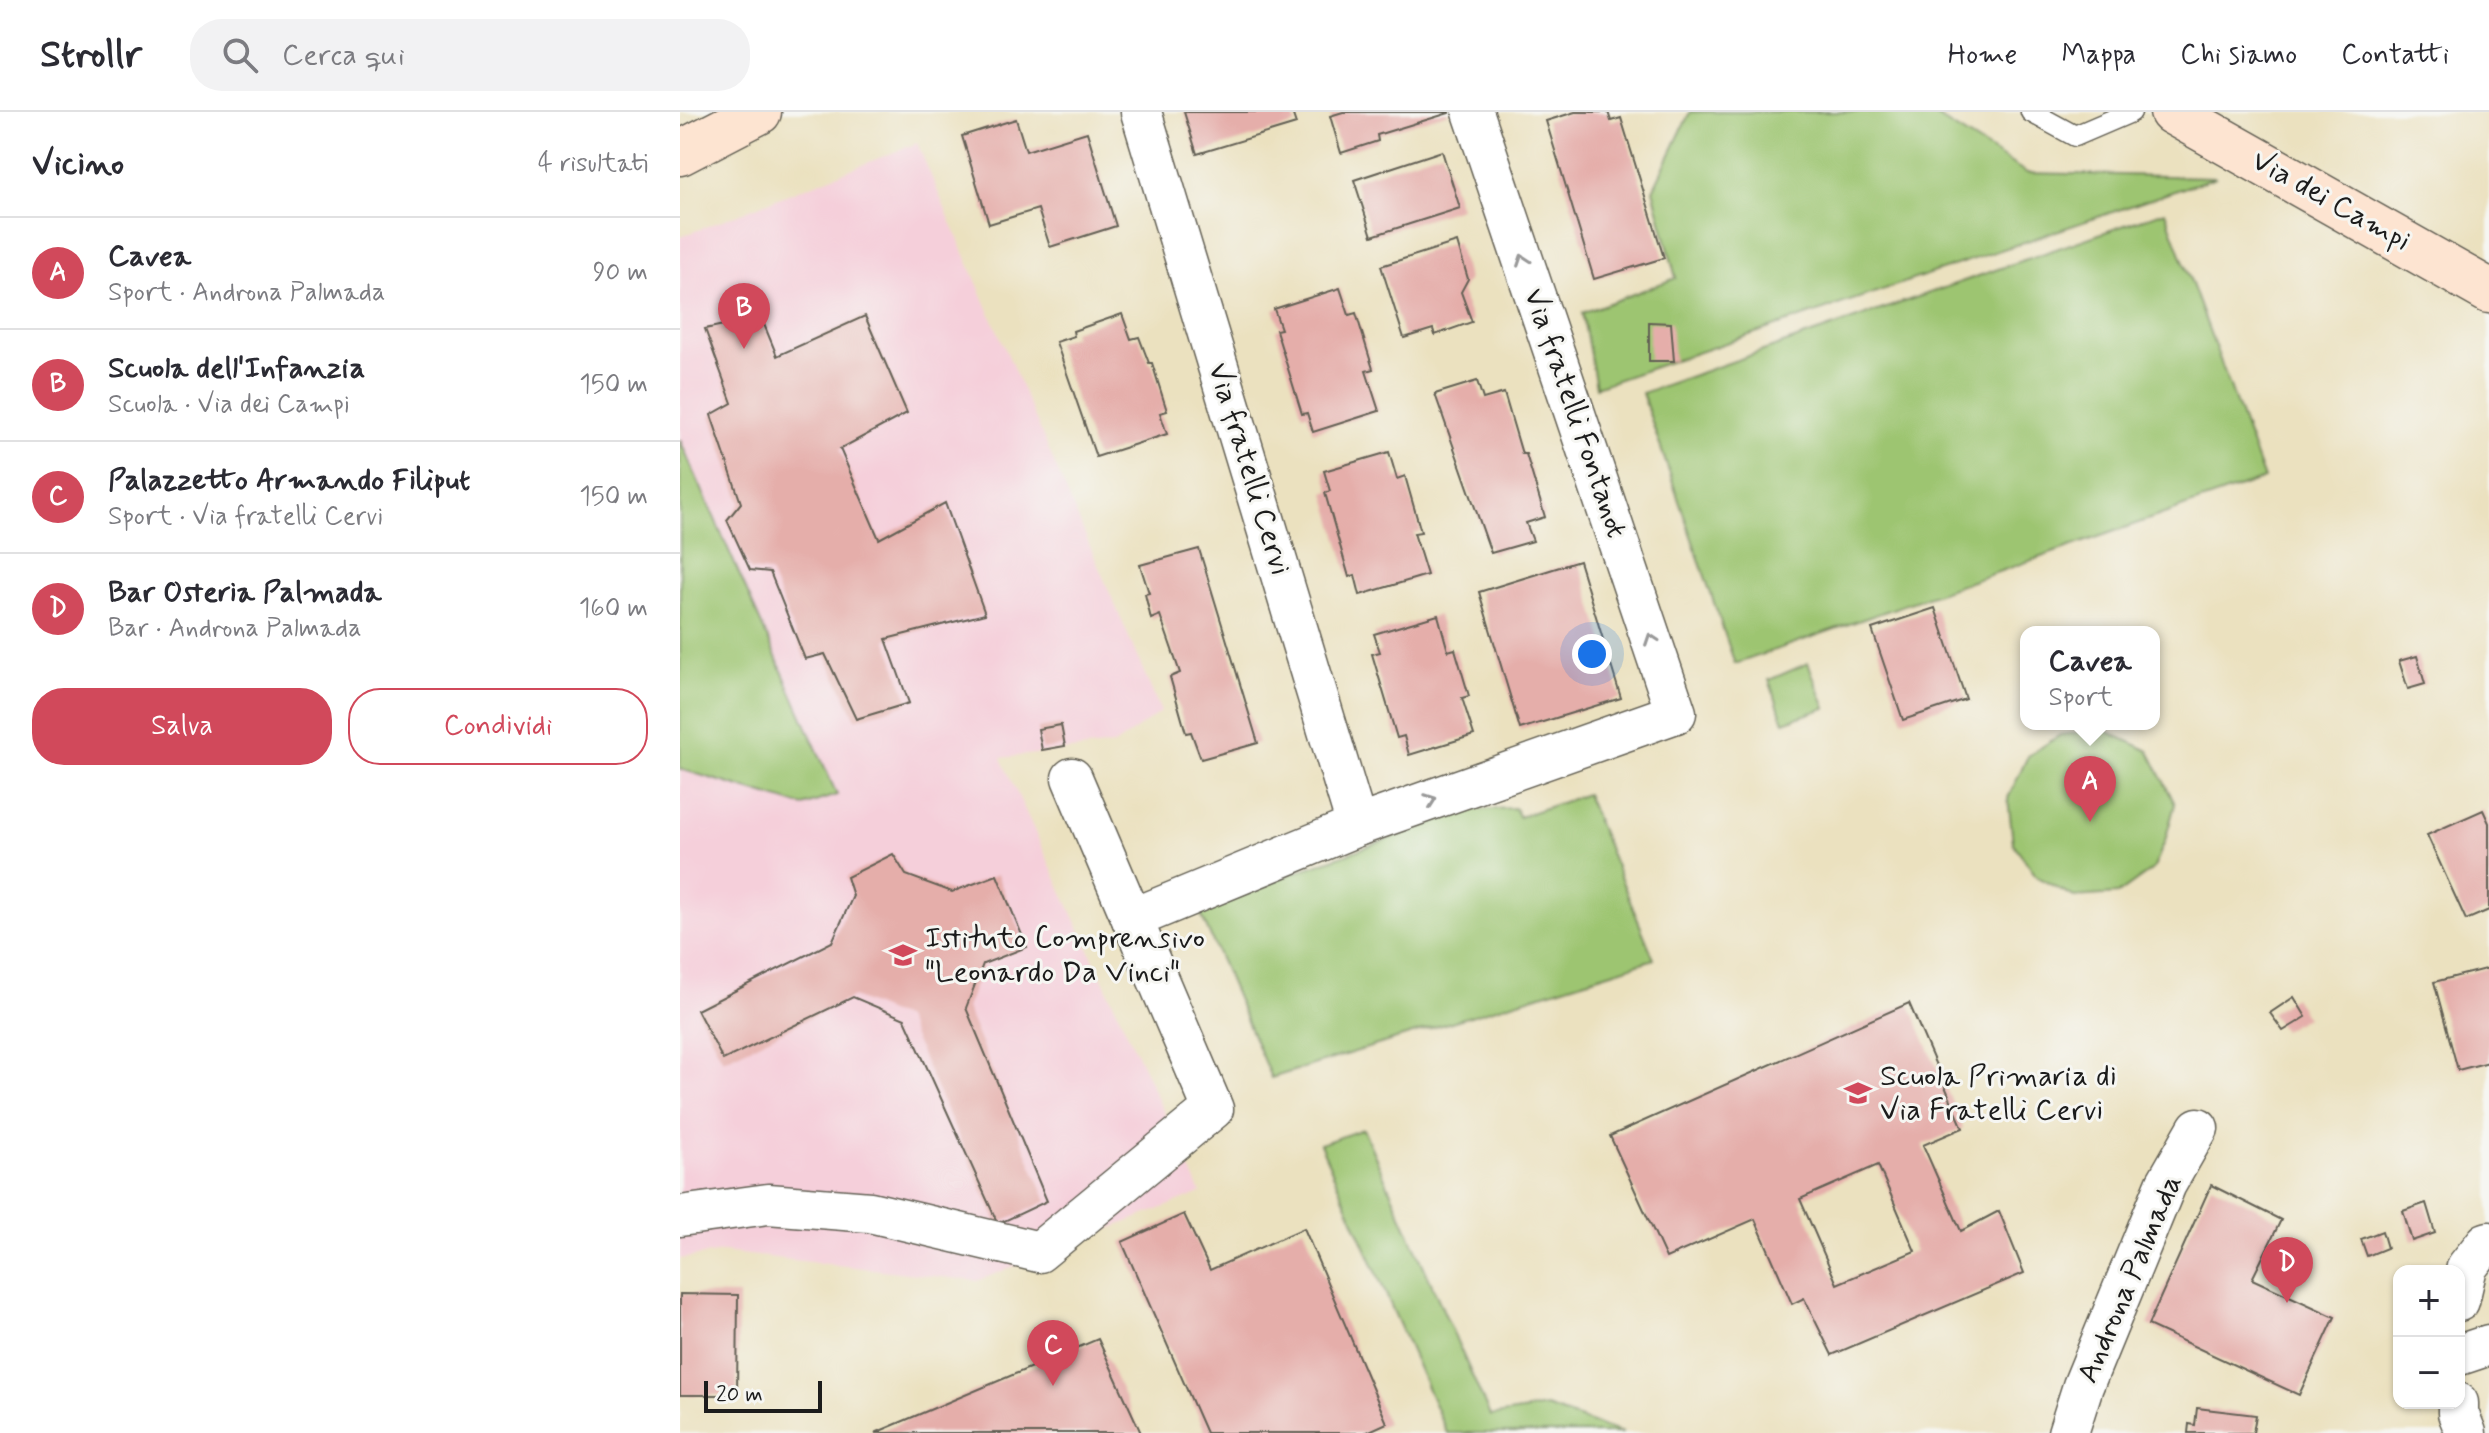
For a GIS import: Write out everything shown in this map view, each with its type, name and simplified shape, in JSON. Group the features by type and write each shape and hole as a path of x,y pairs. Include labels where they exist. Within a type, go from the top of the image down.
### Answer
{"street":[{"path":"684,154 759,112"},
{"name":"Via fratelli Cervi","path":"1141,112 1357,826"},
{"name":"Via fratelli Fontanot","path":"1357,826 1676,713 1473,112"},
{"name":"Via dei Campi","path":"2172,112 2489,291"},
{"path":"680,1216 768,1204 870,1212 1039,1252 1213,1109 1072,778"},
{"path":"1132,919 1357,826"},
{"name":"Androna Palmada","path":"2068,1433 2083,1386 2166,1184 2198,1128"},
{"path":"2465,1276 2467,1267 2489,1242"},
{"path":"2465,1353 2489,1345"},
{"path":"2458,1409 2466,1433"}],"lane":[{"path":"2031,112 2075,136 2131,112"}],"shaded area":[{"path":"917,143 1161,712 1114,745 1001,758 1201,1193 977,1281 722,1252 680,1259 680,237"}],"green space":[{"path":"1690,112 1929,112 2027,173 2216,177 1596,387 1582,313 1676,278 1653,190"},
{"path":"2165,211 2264,479 1735,664 1642,393"},
{"path":"680,440 837,795 803,806 680,769"},
{"path":"1808,663 1826,708 1784,722 1769,680"},
{"path":"2104,730 2149,751 2175,804 2154,868 2118,894 2074,897 2037,877 2013,843 2008,798 2028,756 2060,735"},
{"path":"1586,794 1654,959 1271,1078 1198,907 1470,810 1515,808 1519,817"},
{"path":"1363,1129 1490,1416 1546,1407 1622,1433 1447,1433 1320,1144"}],"building":[{"path":"1184,112 1292,112 1296,124 1197,154"},
{"path":"1343,112 1449,113 1377,135 1378,141 1341,153 1330,116"},
{"path":"1575,112 1608,112 1611,121 1621,118 1664,258 1594,279 1546,121"},
{"path":"1016,119 1026,151 1087,132 1116,226 1050,247 1038,209 989,224 962,136"},
{"path":"1442,151 1460,208 1372,236 1354,180"},
{"path":"1457,242 1468,279 1461,292 1472,322 1435,335 1433,329 1404,338 1381,266"},
{"path":"1340,288 1349,315 1356,313 1373,369 1366,371 1379,411 1313,432 1307,413 1302,414 1276,330 1281,329 1274,309"},
{"path":"1122,314 1131,339 1139,337 1149,363 1152,363 1167,411 1160,413 1167,434 1096,457 1056,342 1074,336 1073,331"},
{"path":"865,316 907,413 840,449 879,539 945,503 985,614 886,639 909,703 856,719 825,654 805,659 770,572 750,570 727,520 741,503 711,415 732,403 705,329 761,317 777,356"},
{"path":"1649,322 1671,323 1674,361 1649,361"},
{"path":"1477,381 1483,399 1504,393 1545,517 1526,523 1533,541 1491,553 1435,394"},
{"path":"1389,452 1397,479 1405,476 1421,532 1414,533 1427,575 1360,595 1355,575 1349,577 1325,493 1330,491 1324,471"},
{"path":"1199,549 1258,743 1201,759 1191,732 1186,733 1170,677 1180,673 1160,615 1151,619 1145,594 1149,593 1140,565"},
{"path":"1579,561 1621,698 1520,729 1479,592"},
{"path":"1935,608 1966,699 1903,720 1872,629"},
{"path":"1438,615 1448,651 1455,649 1469,696 1462,698 1474,735 1409,755 1404,736 1397,738 1372,654 1380,652 1374,634"},
{"path":"2417,656 2425,684 2408,689 2399,661"},
{"path":"1061,725 1065,746 1042,750 1038,729"},
{"path":"2483,810 2489,823 2489,910 2466,920 2427,835"},
{"path":"893,854 906,875 952,892 997,875 1027,947 983,964 966,1008 1047,1201 998,1224 905,1019 853,997 723,1060 697,1010 832,942 853,896 847,877"},
{"path":"2489,968 2489,1062 2458,1070 2434,982"},
{"path":"2294,997 2306,1017 2283,1031 2270,1013"},
{"path":"1909,1003 1963,1128 1923,1145 1961,1231 1999,1211 2024,1273 1832,1355 1804,1298 1792,1304 1755,1219 1666,1258 1610,1136","holes":["1878,1165 1915,1251 1837,1284 1800,1199"]},
{"path":"2211,1185 2281,1220 2252,1279 2335,1317 2299,1395 2148,1325"},
{"path":"2426,1203 2435,1233 2412,1241 2403,1211"},
{"path":"1184,1214 1210,1270 1304,1228 1387,1423 1365,1433 1206,1433 1122,1242"},
{"path":"2382,1231 2387,1248 2367,1256 2361,1239"},
{"path":"680,1294 738,1295 737,1395 680,1395"},
{"path":"1098,1339 1141,1433 875,1433"},
{"path":"2197,1408 2256,1415 2253,1433 2188,1433 2189,1424 2195,1425"}],"place":[{"name":"Scuola dell'Infanzia","path":"744,349"},
{"name":"Cavea","path":"2090,822"},
{"name":"Istituto Comprensivo \"Leonardo Da Vinci\"","path":"903,955"},
{"name":"Scuola Primaria di Via Fratelli Cervi","path":"1858,1093"},
{"name":"Bar Osteria Palmada","path":"2287,1303"},
{"name":"Palazzetto Armando Filiput","path":"1053,1386"}]}
